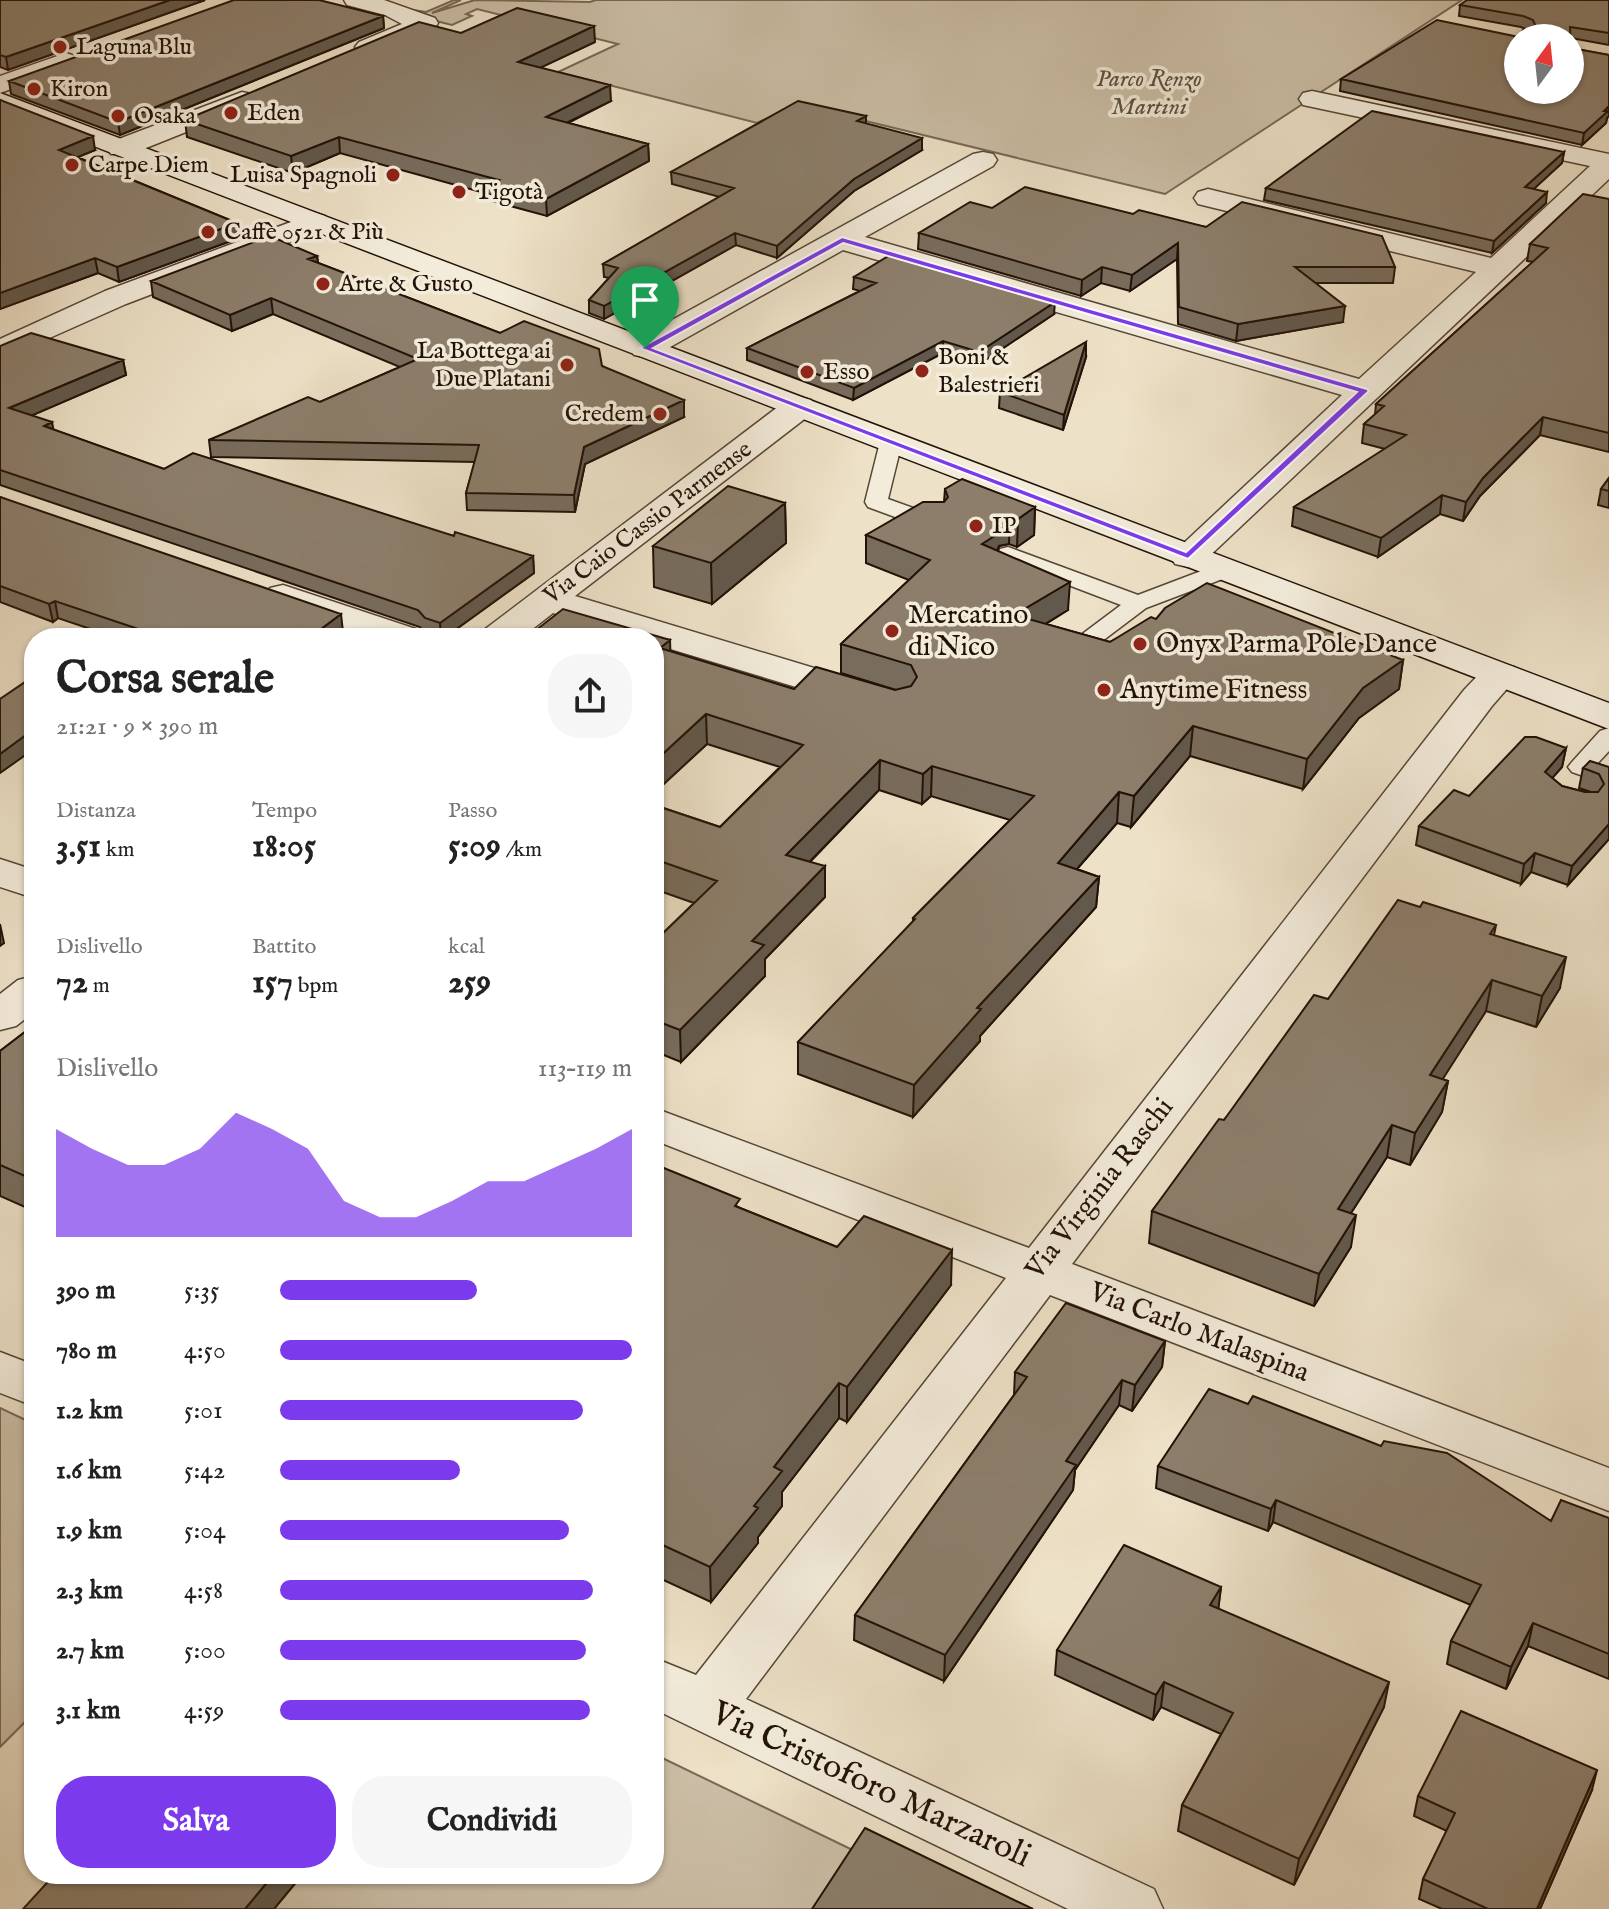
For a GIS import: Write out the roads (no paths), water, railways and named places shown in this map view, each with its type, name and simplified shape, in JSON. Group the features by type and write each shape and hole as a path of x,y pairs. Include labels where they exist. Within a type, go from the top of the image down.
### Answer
{"street":[{"path":"350,55 426,23 356,0"},
{"path":"0,85 89,53"},
{"path":"121,148 269,89"},
{"path":"1312,99 1609,163"},
{"path":"0,101 1609,717"},
{"path":"645,348 983,160"},
{"path":"1188,556 1609,163"},
{"path":"1208,198 1496,268"},
{"path":"0,351 45,328 315,222"},
{"path":"842,240 1364,391"},
{"path":"0,315 45,328"},
{"name":"Via Caio Cassio Parmense","path":"510,628 799,407"},
{"path":"255,586 377,628"},
{"path":"548,600 641,628"},
{"path":"664,635 895,705"},
{"name":"Via Virginia Raschi","path":"680,1694 1037,1271 1478,698 1500,675"},
{"path":"0,872 24,881"},
{"path":"0,1016 24,998"},
{"name":"Via Carlo Malaspina","path":"664,1127 1609,1490"},
{"path":"0,1371 24,1382"},
{"name":"Via Cristoforo Marzaroli","path":"680,1694 1131,1909"}],"lane":[{"path":"891,442 876,502 933,523"},
{"path":"1008,554 1138,603"},
{"path":"1081,646 1138,603 1225,570"},
{"path":"1609,736 1573,775 1609,777"}],"place":[{"name":"Laguna Blu","path":"60,47"},
{"name":"Kiron","path":"34,89"},
{"name":"Eden","path":"231,113"},
{"name":"Osaka","path":"118,116"},
{"name":"Carpe Diem","path":"72,165"},
{"name":"Luisa Spagnoli","path":"393,175"},
{"name":"Tigotà","path":"459,192"},
{"name":"Caffè 0521 & Più","path":"208,232"},
{"name":"Arte & Gusto","path":"323,284"},
{"name":"La Bottega ai Due Platani","path":"567,365"},
{"name":"Boni & Balestrieri","path":"922,371"},
{"name":"Esso","path":"807,372"},
{"name":"Credem","path":"660,414"},
{"name":"IP","path":"976,526"},
{"name":"Mercatino di Nico","path":"892,631"},
{"name":"Onyx Parma Pole Dance","path":"1140,644"},
{"name":"Anytime Fitness","path":"1104,690"}],"park label":[{"name":"Parco Renzo Martini","path":"1149,93"}]}
